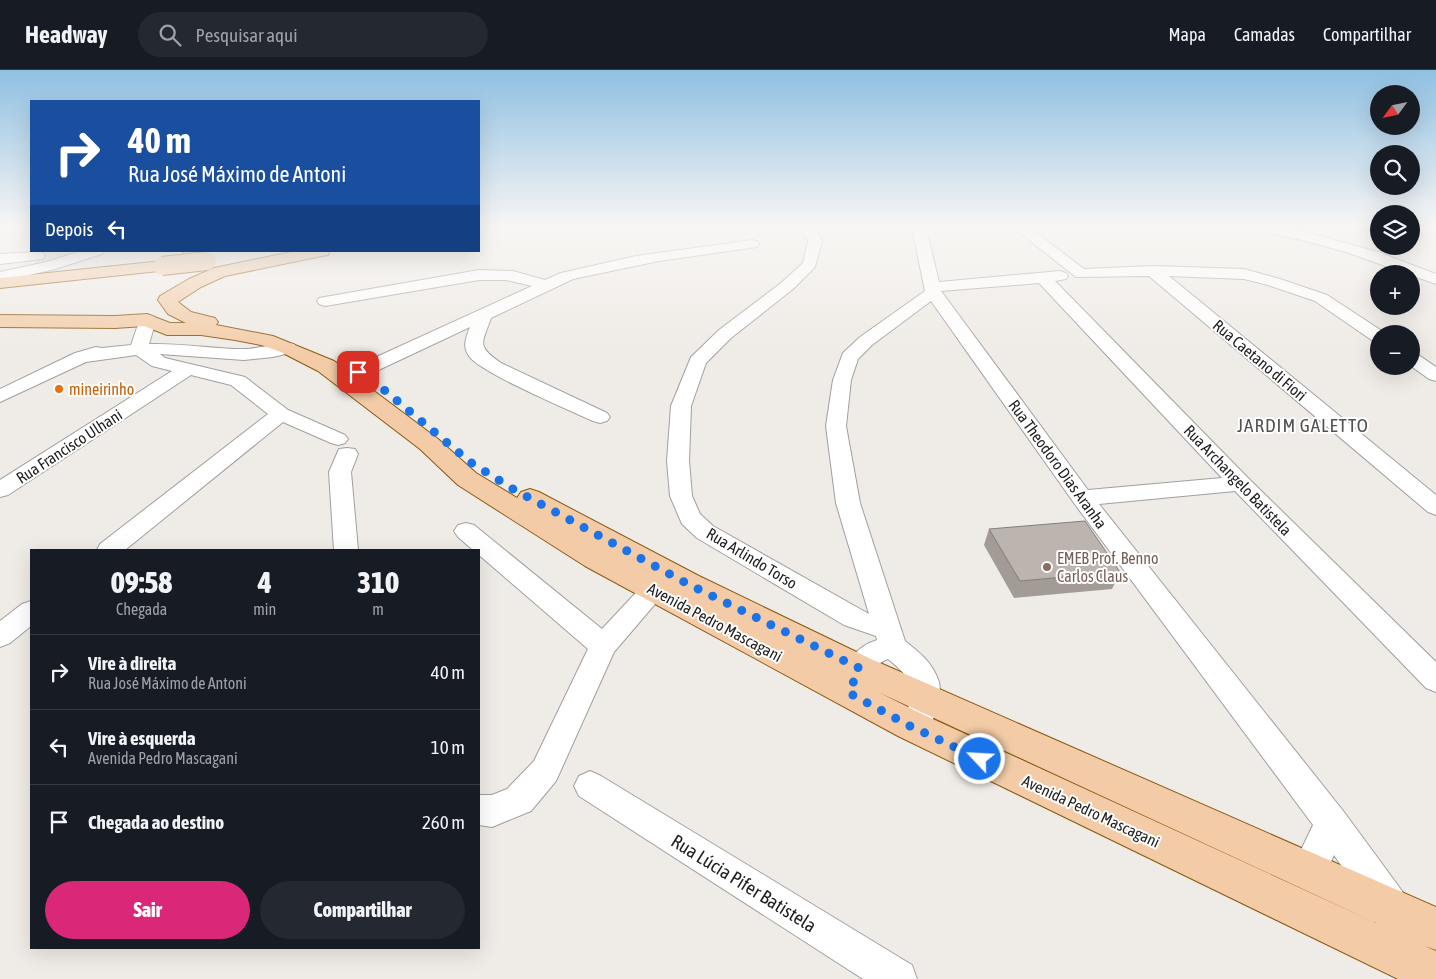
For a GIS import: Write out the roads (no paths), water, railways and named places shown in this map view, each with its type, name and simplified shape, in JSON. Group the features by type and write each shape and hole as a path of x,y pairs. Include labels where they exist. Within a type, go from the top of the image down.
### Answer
{"main road":[{"path":"0,284 99,270"},
{"path":"154,325 180,270"},
{"path":"154,325 189,270"},
{"path":"154,325 195,283 228,270"},
{"name":"Avenida Pedro Mascagani","path":"0,309 113,313 154,325 205,321 285,331 289,344"},
{"name":"Avenida Pedro Mascagani","path":"0,320 115,322 201,329 289,344 335,356 377,403 429,444 467,479 595,559 654,590 854,681 926,697 1436,929"},
{"name":"Avenida Pedro Mascagani","path":"351,376 383,389 470,462 513,489 688,584 854,681 910,726 1436,974"}],"street":[{"path":"0,277 30,270"},
{"path":"351,376 567,276 588,270"},
{"name":"Rua Arlindo Torso","path":"803,270 787,286 755,308 696,361 681,406 678,461 681,496 690,518 705,532 853,618 870,625 890,637"},
{"path":"930,270 937,296"},
{"path":"1076,270 1081,274"},
{"path":"1414,270 1436,279"},
{"path":"910,726 919,716 926,697 924,681 914,663 890,637 848,503 836,426 842,380 849,357 913,306 937,296 1044,278 1081,274 1153,271 1244,274 1321,298 1370,331"},
{"name":"Rua Caetano di Fiori","path":"1153,271 1436,507"},
{"path":"325,301 479,275 518,275 547,286"},
{"name":"Rua Archangelo Batistela","path":"1044,278 1240,483 1436,680"},
{"name":"Rua Theodoro Dias Aranha","path":"937,296 1082,498 1332,824 1393,910"},
{"path":"483,315 474,344 477,355 494,367 600,417"},
{"path":"154,325 164,344 195,340 289,344"},
{"path":"154,325 159,362 238,381 281,414 342,446 340,472 346,549"},
{"path":"0,396 81,357 154,325 195,340"},
{"path":"1420,364 1436,375"},
{"name":"Rua Francisco Ulhani","path":"0,490 188,369"},
{"path":"110,549 281,414"},
{"path":"1409,484 1436,482"},
{"path":"1082,498 1240,483"},
{"path":"466,531 603,646"},
{"path":"480,810 492,811 520,800 545,772 603,646 654,590"},
{"path":"0,636 30,612"},
{"path":"854,681 866,657 890,637"},
{"name":"Rua Lúcia Pifer Batistela","path":"590,786 898,979"},
{"path":"1309,871 1332,824"}],"place":[{"name":"mineirinho","path":"59,389"},
{"name":"EMEB Prof. Benno Carlos Claus","path":"1047,567"}],"district":[{"name":"JARDIM GALETTO","path":"1303,425"}]}
